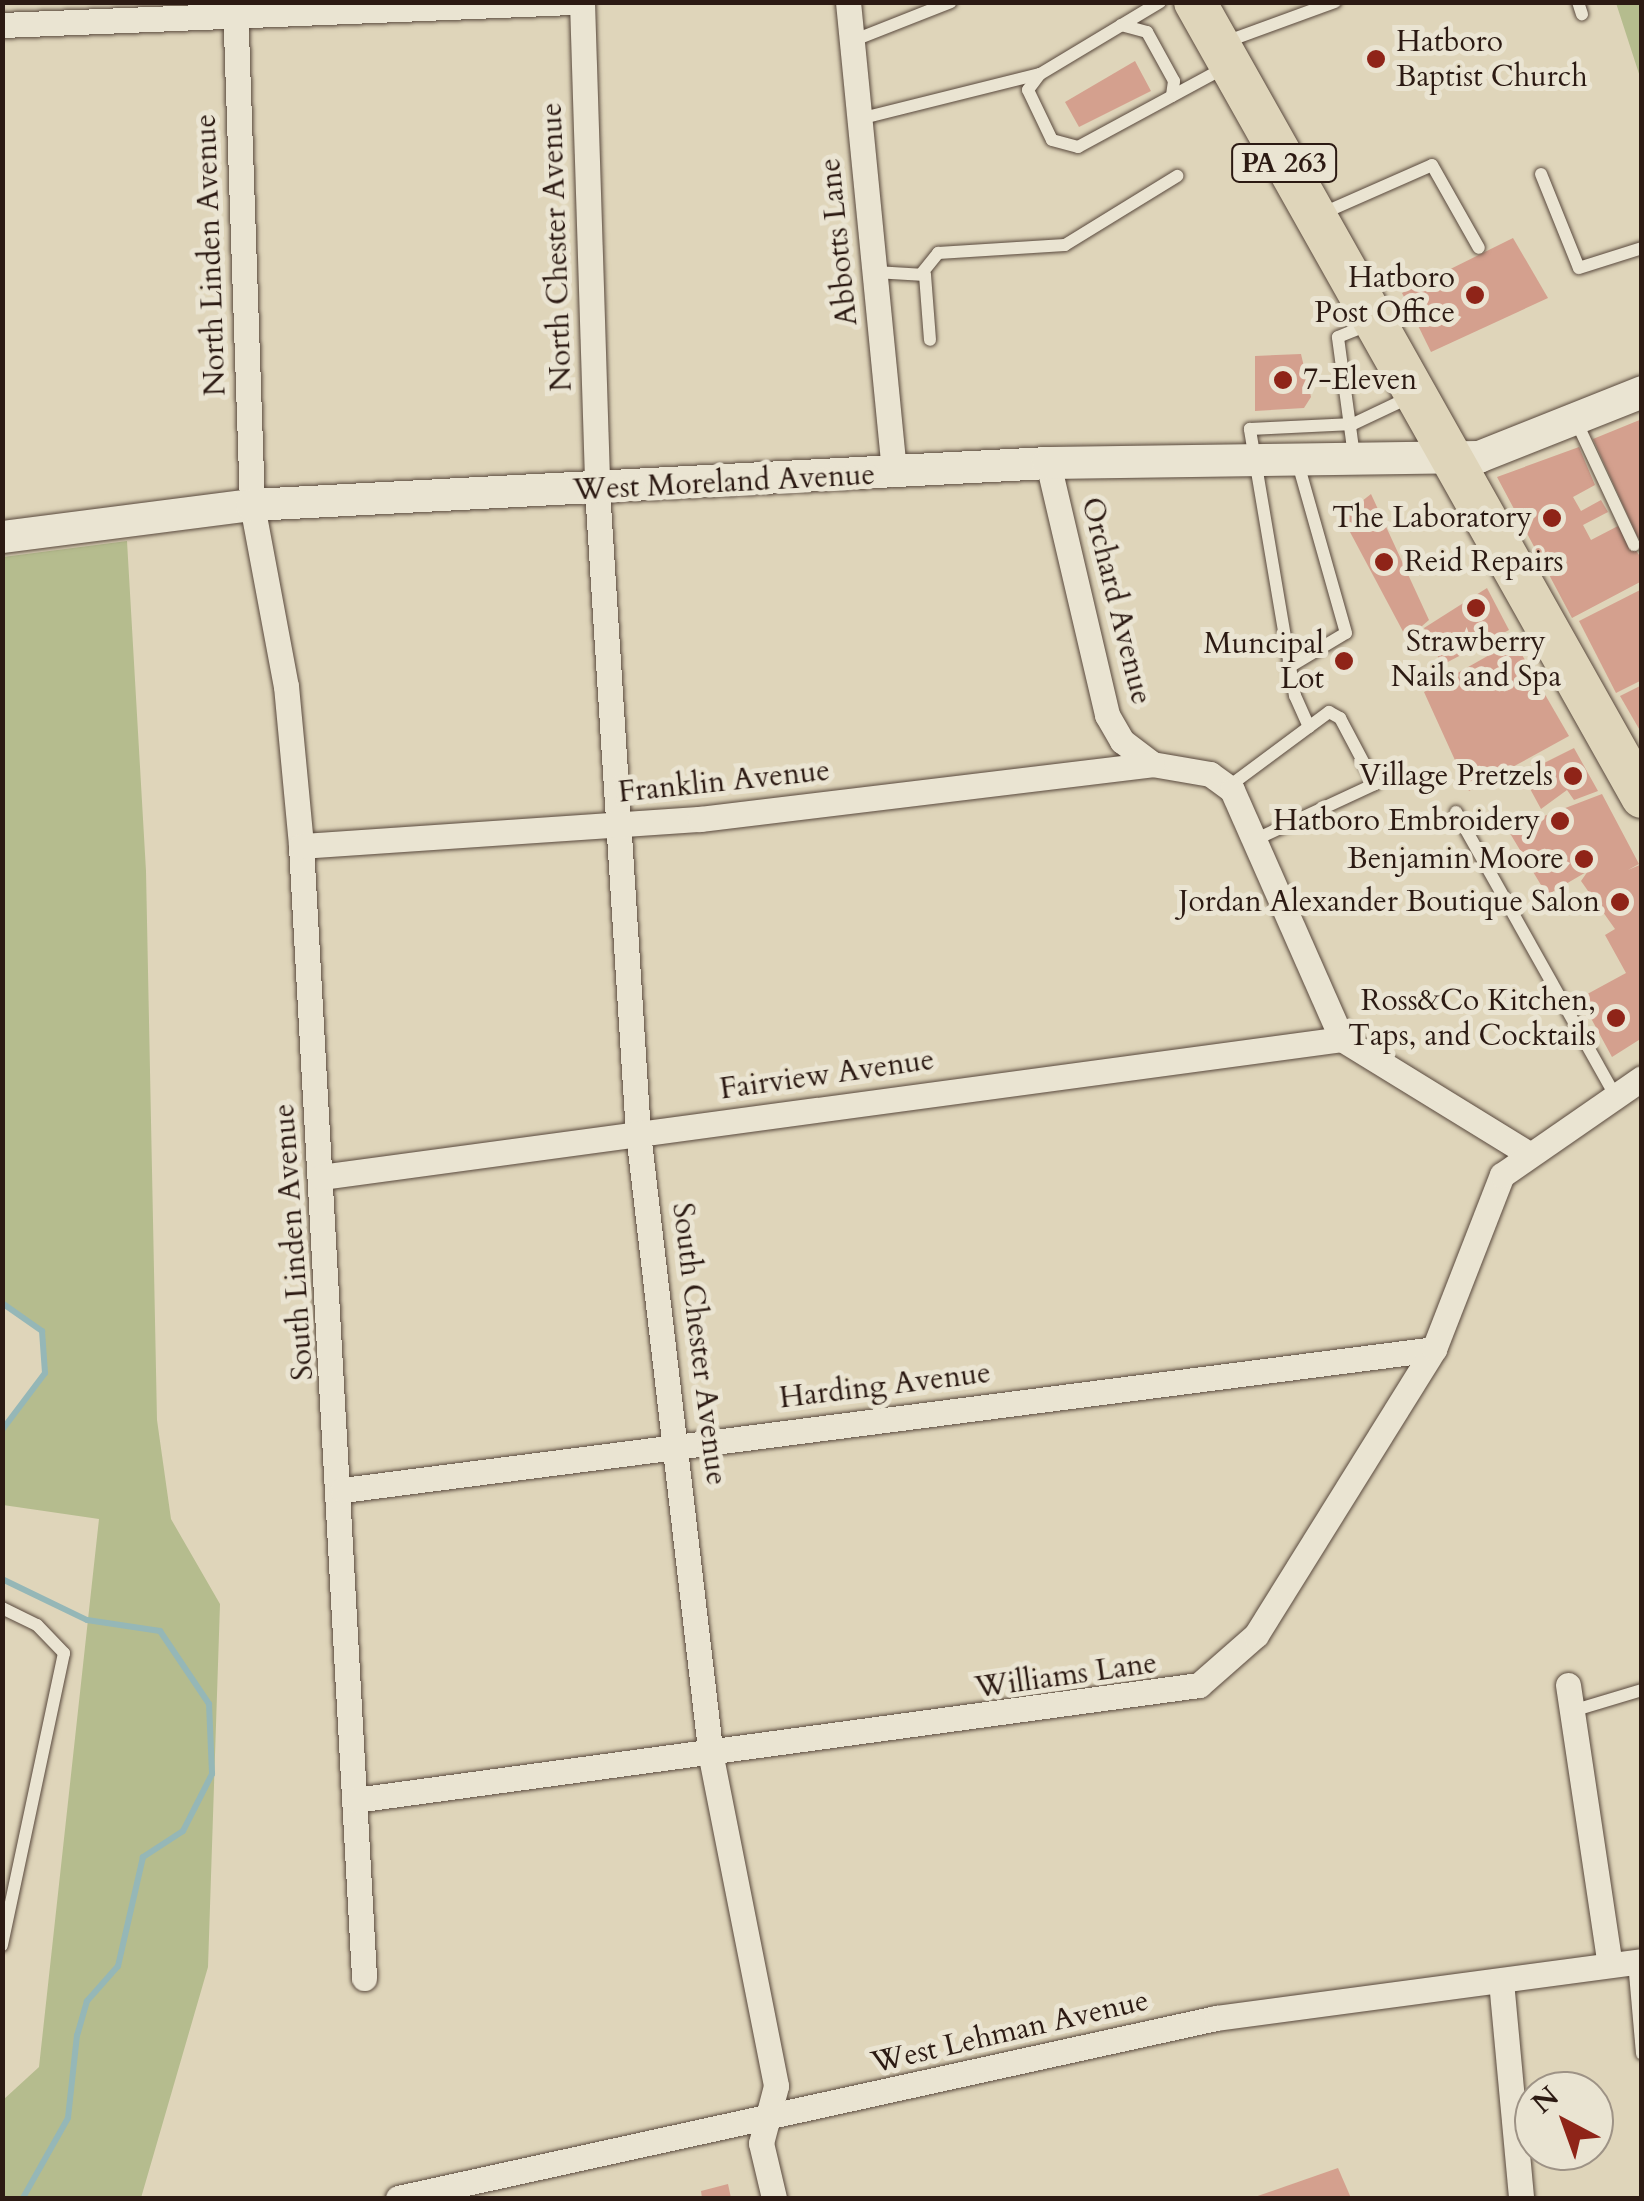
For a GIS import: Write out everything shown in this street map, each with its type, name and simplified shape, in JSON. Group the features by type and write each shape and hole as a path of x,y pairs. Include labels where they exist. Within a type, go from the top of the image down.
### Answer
{"highway":[{"name":"PA 263","path":"1195,2 1413,396 1642,796"}],"street":[{"path":"2,25 235,8 571,2"},
{"name":"North Chester Avenue","path":"582,2 596,489"},
{"name":"Abbotts Lane","path":"848,2 894,474"},
{"name":"North Linden Avenue","path":"235,8 252,505"},
{"name":"West Moreland Avenue","path":"2,536 252,505 1048,463 1296,456 1354,440 1448,457 1479,457 1642,392"},
{"name":"Orchard Avenue","path":"1048,463 1108,715 1152,764"},
{"name":"South Chester Avenue","path":"596,489 638,1133 680,1445 712,1758 776,2086 765,2121 774,2198"},
{"name":"South Linden Avenue","path":"252,505 286,686 301,846 343,1490 364,1978"},
{"path":"1152,764 1210,774 1228,788 1342,1039 1526,1152"},
{"name":"Franklin Avenue","path":"301,846 616,826 1152,764"},
{"name":"Fairview Avenue","path":"321,1177 1342,1039"},
{"name":"Williams Lane","path":"354,1800 712,1758 1199,1685 1256,1635 1434,1349 1485,1201 1526,1152 1642,1078"},
{"name":"Harding Avenue","path":"343,1490 1434,1349"},
{"path":"1570,1698 1629,1963"},
{"name":"West Lehman Avenue","path":"398,2198 765,2121 1216,2018 1629,1963"},
{"path":"1501,1981 1521,2198"}],"lane":[{"path":"852,41 951,2"},
{"path":"860,118 1040,74 1160,2"},
{"path":"1040,74 1031,105 1064,147 1172,96 1224,55 1335,2"},
{"path":"1121,25 1147,32 1174,81 1172,96"},
{"path":"1314,217 1432,166 1479,248"},
{"path":"1541,174 1579,268 1642,248"},
{"path":"930,340 922,273 938,253 1065,245 1177,176"},
{"path":"874,272 922,273"},
{"path":"1354,440 1338,337 1372,323"},
{"path":"1309,727 1289,667 1250,456 1250,428 1354,440 1413,396"},
{"path":"1575,419 1634,545"},
{"path":"1289,667 1346,634 1296,456"},
{"path":"1228,788 1309,727 1335,713 1375,784 1252,840"},
{"path":"1456,812 1616,1095"},
{"path":"2,1608 38,1625 64,1654 2,1944"},
{"path":"1570,1698 1642,1690"},
{"path":"1629,1963 1639,1998 1642,2054"}],"green space":[{"path":"1616,3 1641,3 1641,80"},
{"path":"127,541 146,871 157,1420 171,1519 220,1604 208,1967 141,2198 3,2198 3,2100 39,2067 99,1519 3,1505 3,1430 45,1373 42,1331 3,1303 3,557"}],"building":[{"path":"1135,61 1151,91 1079,127 1065,102"},
{"name":"Hatboro Post Office","path":"1513,238 1548,298 1431,352 1402,293"},
{"name":"7-Eleven","path":"1301,354 1311,397 1304,408 1255,411 1255,356"},
{"path":"1642,419 1642,536 1638,538 1593,439"},
{"path":"1579,447 1595,485 1573,497 1581,511 1601,500 1608,512 1583,525 1591,540 1618,526 1642,559 1642,581 1572,618 1497,477"},
{"name":"Reid Repairs","path":"1371,494 1429,620 1407,639 1342,517"},
{"name":"Strawberry Nails and Spa","path":"1487,588 1509,630 1442,665 1424,628"},
{"path":"1642,589 1642,680 1616,693 1579,621"},
{"path":"1514,641 1569,736 1469,791 1424,692"},
{"path":"1642,685 1642,734 1620,696"},
{"path":"1574,748 1598,791 1574,800 1567,790 1541,809 1522,774"},
{"path":"1602,794 1639,864 1628,870 1642,864 1642,1038 1612,1057 1580,998 1626,973 1605,935 1615,929 1581,881 1588,871 1547,895 1508,830"},
{"path":"1338,2168 1351,2198 1252,2198"},
{"path":"728,2184 731,2198 702,2198 701,2191"}],"waterway":[{"path":"2,1303 42,1331 45,1373 2,1430"},
{"path":"2,1579 87,1620 160,1631 209,1704 212,1774 183,1831 143,1857 118,1966 87,2001 77,2035 68,2118 23,2198"}],"place":[{"name":"Hatboro Baptist Church","path":"1376,59"},
{"name":"Hatboro Post Office","path":"1475,295"},
{"name":"7-Eleven","path":"1283,380"},
{"name":"The Laboratory","path":"1552,518"},
{"name":"Reid Repairs","path":"1384,562"},
{"name":"Strawberry Nails and Spa","path":"1476,608"},
{"name":"Muncipal Lot","path":"1344,661"},
{"name":"Village Pretzels","path":"1573,776"},
{"name":"Hatboro Embroidery","path":"1560,821"},
{"name":"Benjamin Moore","path":"1584,859"},
{"name":"Jordan Alexander Boutique Salon","path":"1620,902"},
{"name":"Ross&Co Kitchen, Taps, and Cocktails","path":"1616,1018"}]}
